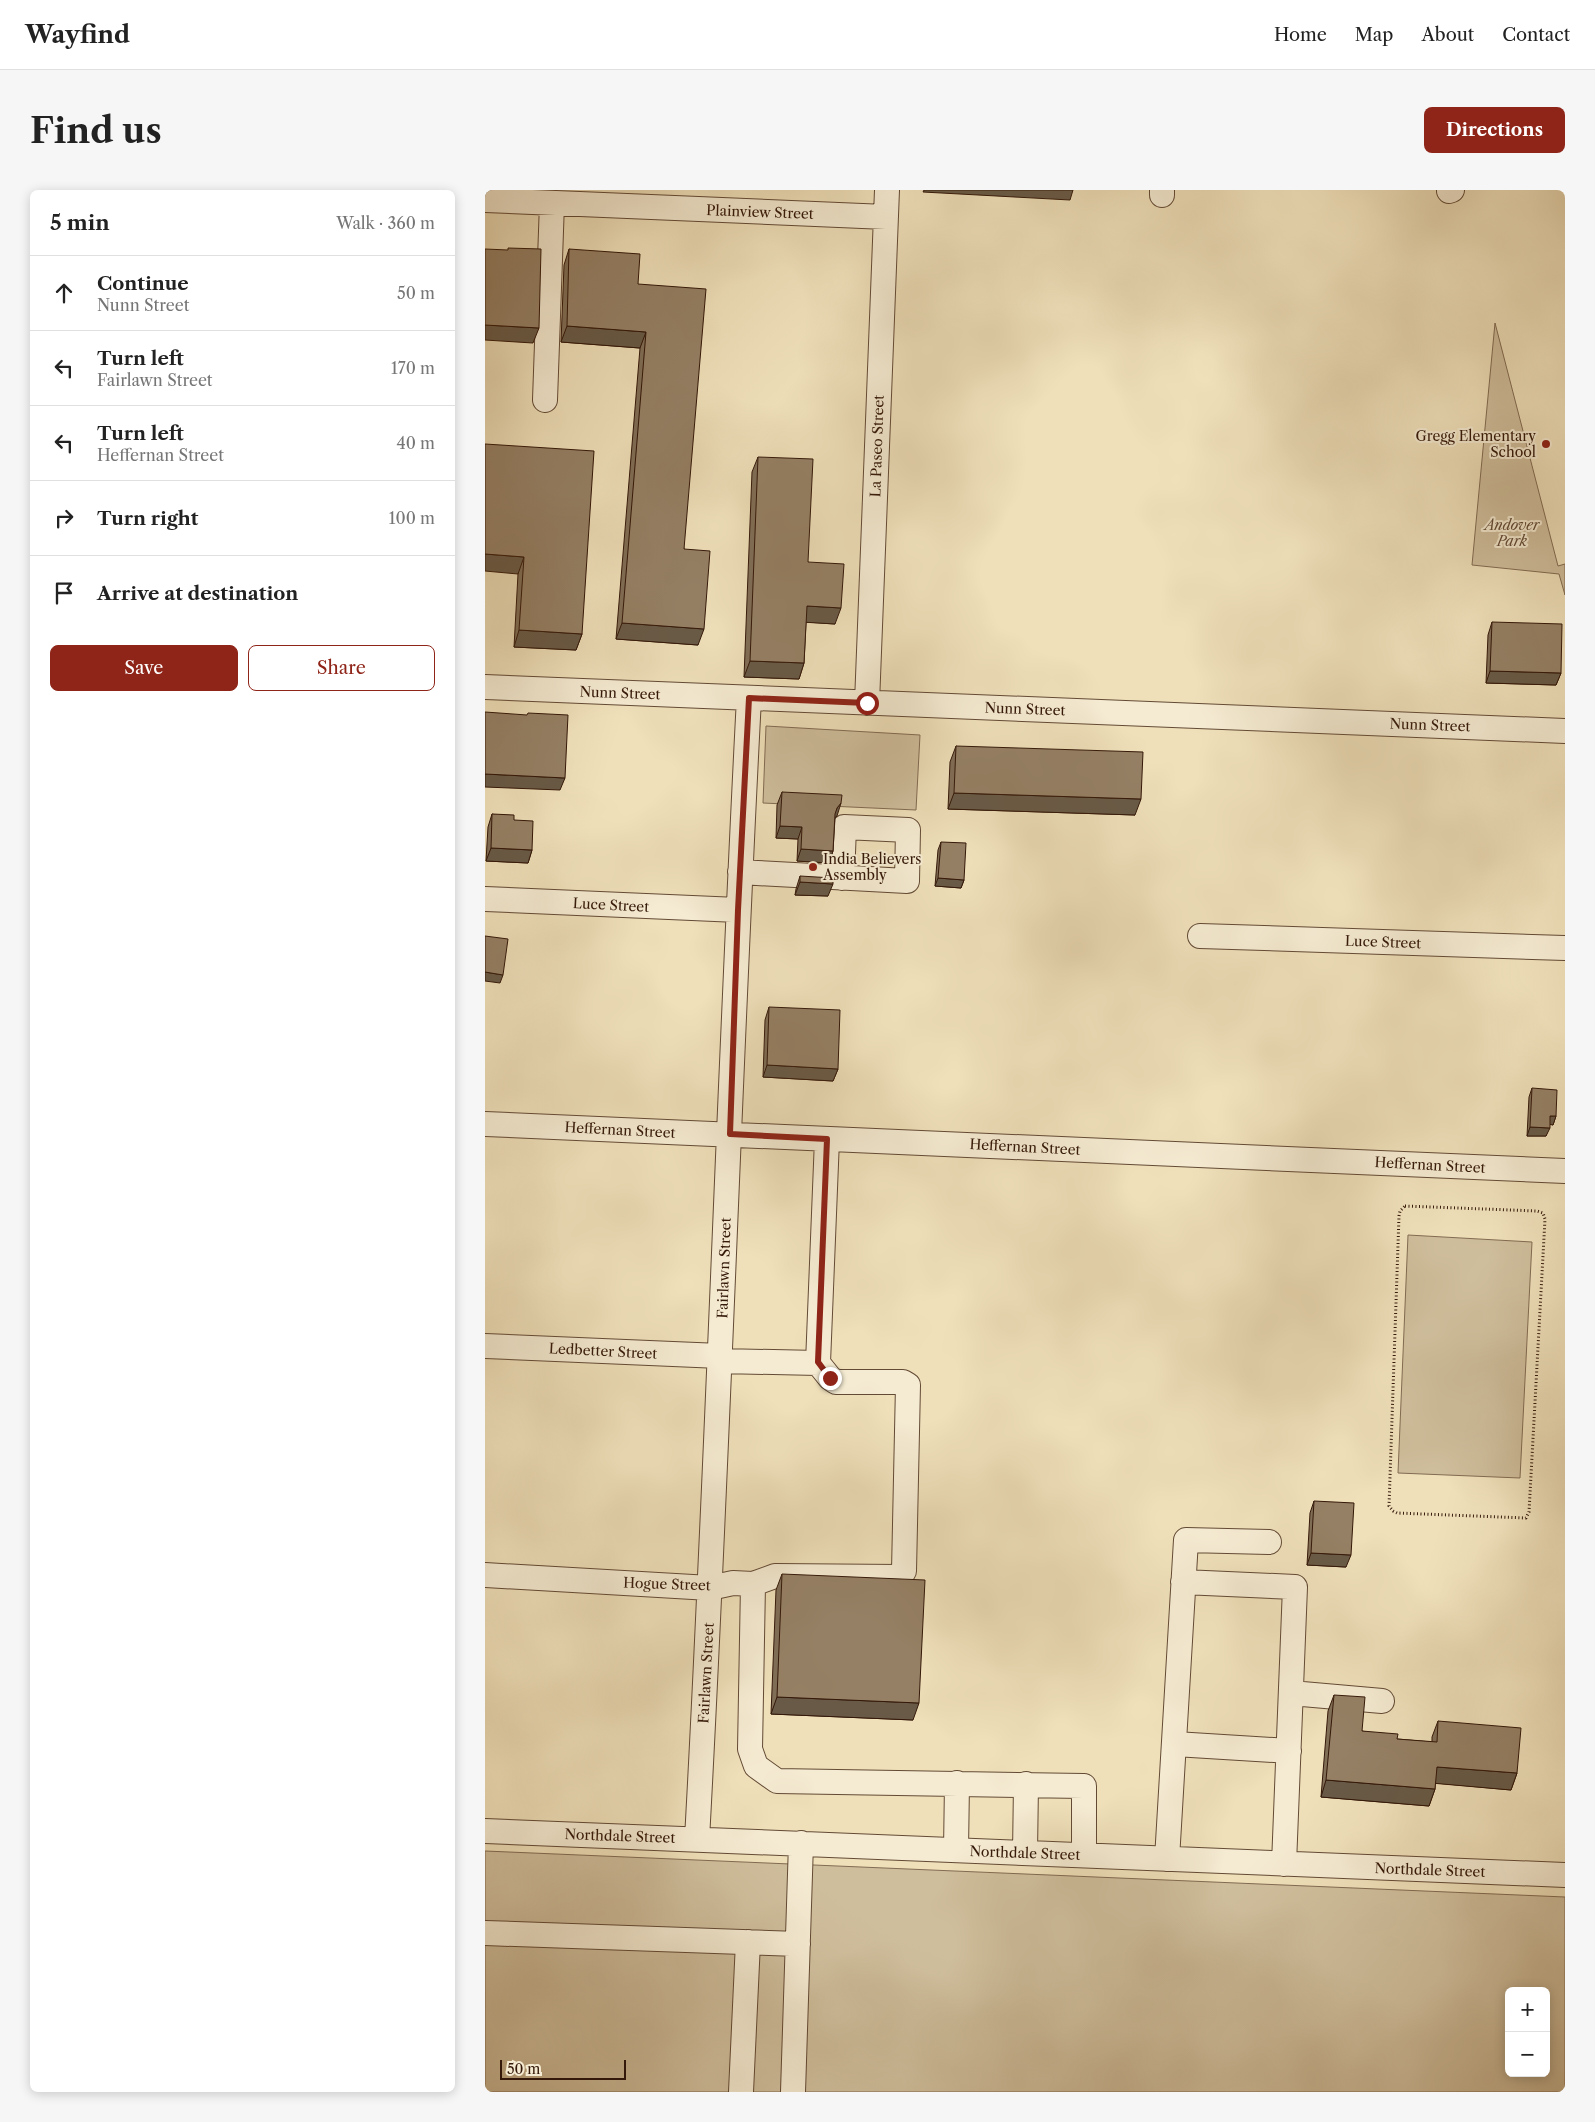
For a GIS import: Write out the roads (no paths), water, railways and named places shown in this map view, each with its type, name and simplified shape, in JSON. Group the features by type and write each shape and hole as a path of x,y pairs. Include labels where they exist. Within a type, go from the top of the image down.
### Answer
{"street":[{"name":"La Paseo Street","path":"867,703 887,190"},
{"name":"Plainview Street","path":"485,200 520,196 552,202 886,217"},
{"path":"545,400 552,202"},
{"name":"Nunn Street","path":"485,687 1565,731"},
{"name":"Fairlawn Street","path":"697,1839 710,1588 738,910 749,698"},
{"path":"740,872 842,878"},
{"name":"Luce Street","path":"485,899 738,910"},
{"name":"Luce Street","path":"1200,936 1565,948"},
{"name":"Heffernan Street","path":"485,1124 1565,1171"},
{"path":"818,1362 827,1139"},
{"name":"Ledbetter Street","path":"485,1346 720,1359 818,1362"},
{"name":"Hogue Street","path":"485,1575 710,1588 733,1583 753,1584 775,1576 900,1577 904,1571 908,1386 903,1382 836,1382 830,1378 818,1362"},
{"path":"1167,1859 1186,1540 1269,1542"},
{"path":"1183,1582 1295,1587 1284,1864"},
{"path":"753,1584 750,1749 757,1766 777,1781 1084,1786 1084,1855"},
{"path":"1291,1693 1382,1701"},
{"path":"1175,1744 1289,1751"},
{"path":"956,1850 957,1783"},
{"path":"1025,1853 1027,1784"},
{"name":"Northdale Street","path":"485,1831 1565,1875"},
{"path":"793,2092 801,1843"},
{"path":"485,1933 798,1944"},
{"path":"741,2092 748,1942"}],"place":[{"name":"Gregg Elementary School","path":"1546,444"},
{"name":"India Believers Assembly","path":"813,867"}],"park label":[{"name":"Andover Park","path":"1512,534"}]}
